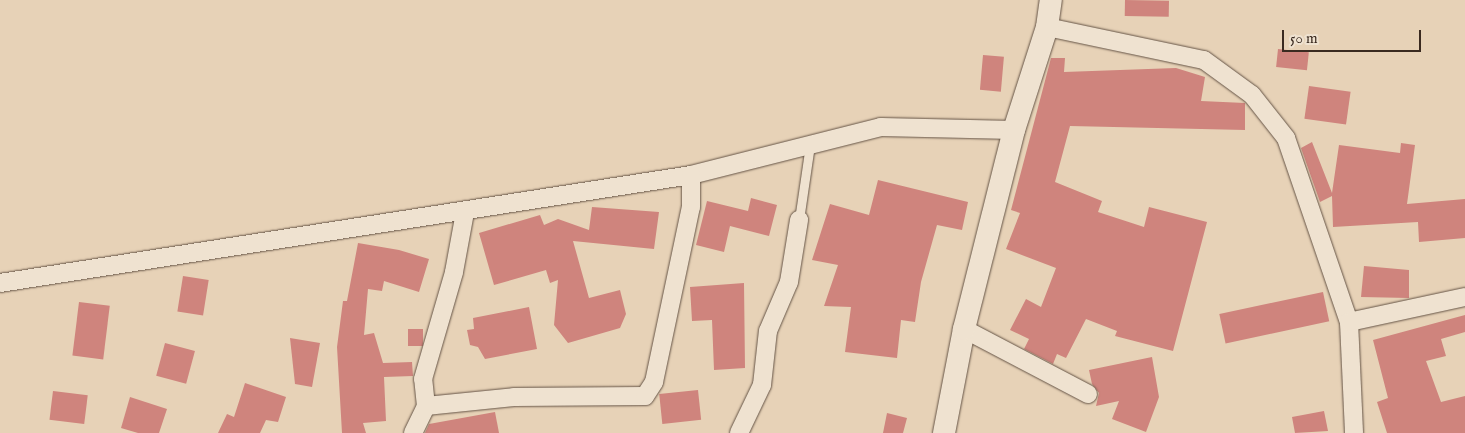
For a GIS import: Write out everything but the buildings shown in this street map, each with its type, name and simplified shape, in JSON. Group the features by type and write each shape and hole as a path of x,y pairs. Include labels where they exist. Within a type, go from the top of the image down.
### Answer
{"street":[{"path":"944,433 964,329 1014,130 1047,27 1051,0"},
{"path":"1047,27 1204,60 1252,94 1286,138 1349,322 1354,433"},
{"path":"0,283 465,212 691,175 881,127 1014,130"},
{"path":"426,406 514,397 645,396 654,382 691,207 691,175"},
{"path":"413,433 426,406 423,379 454,272 465,212"},
{"path":"740,433 762,385 768,331 788,282 799,220"},
{"path":"1349,322 1465,297"},
{"path":"964,329 1088,394"}],"lane":[{"path":"799,220 810,144"}]}
